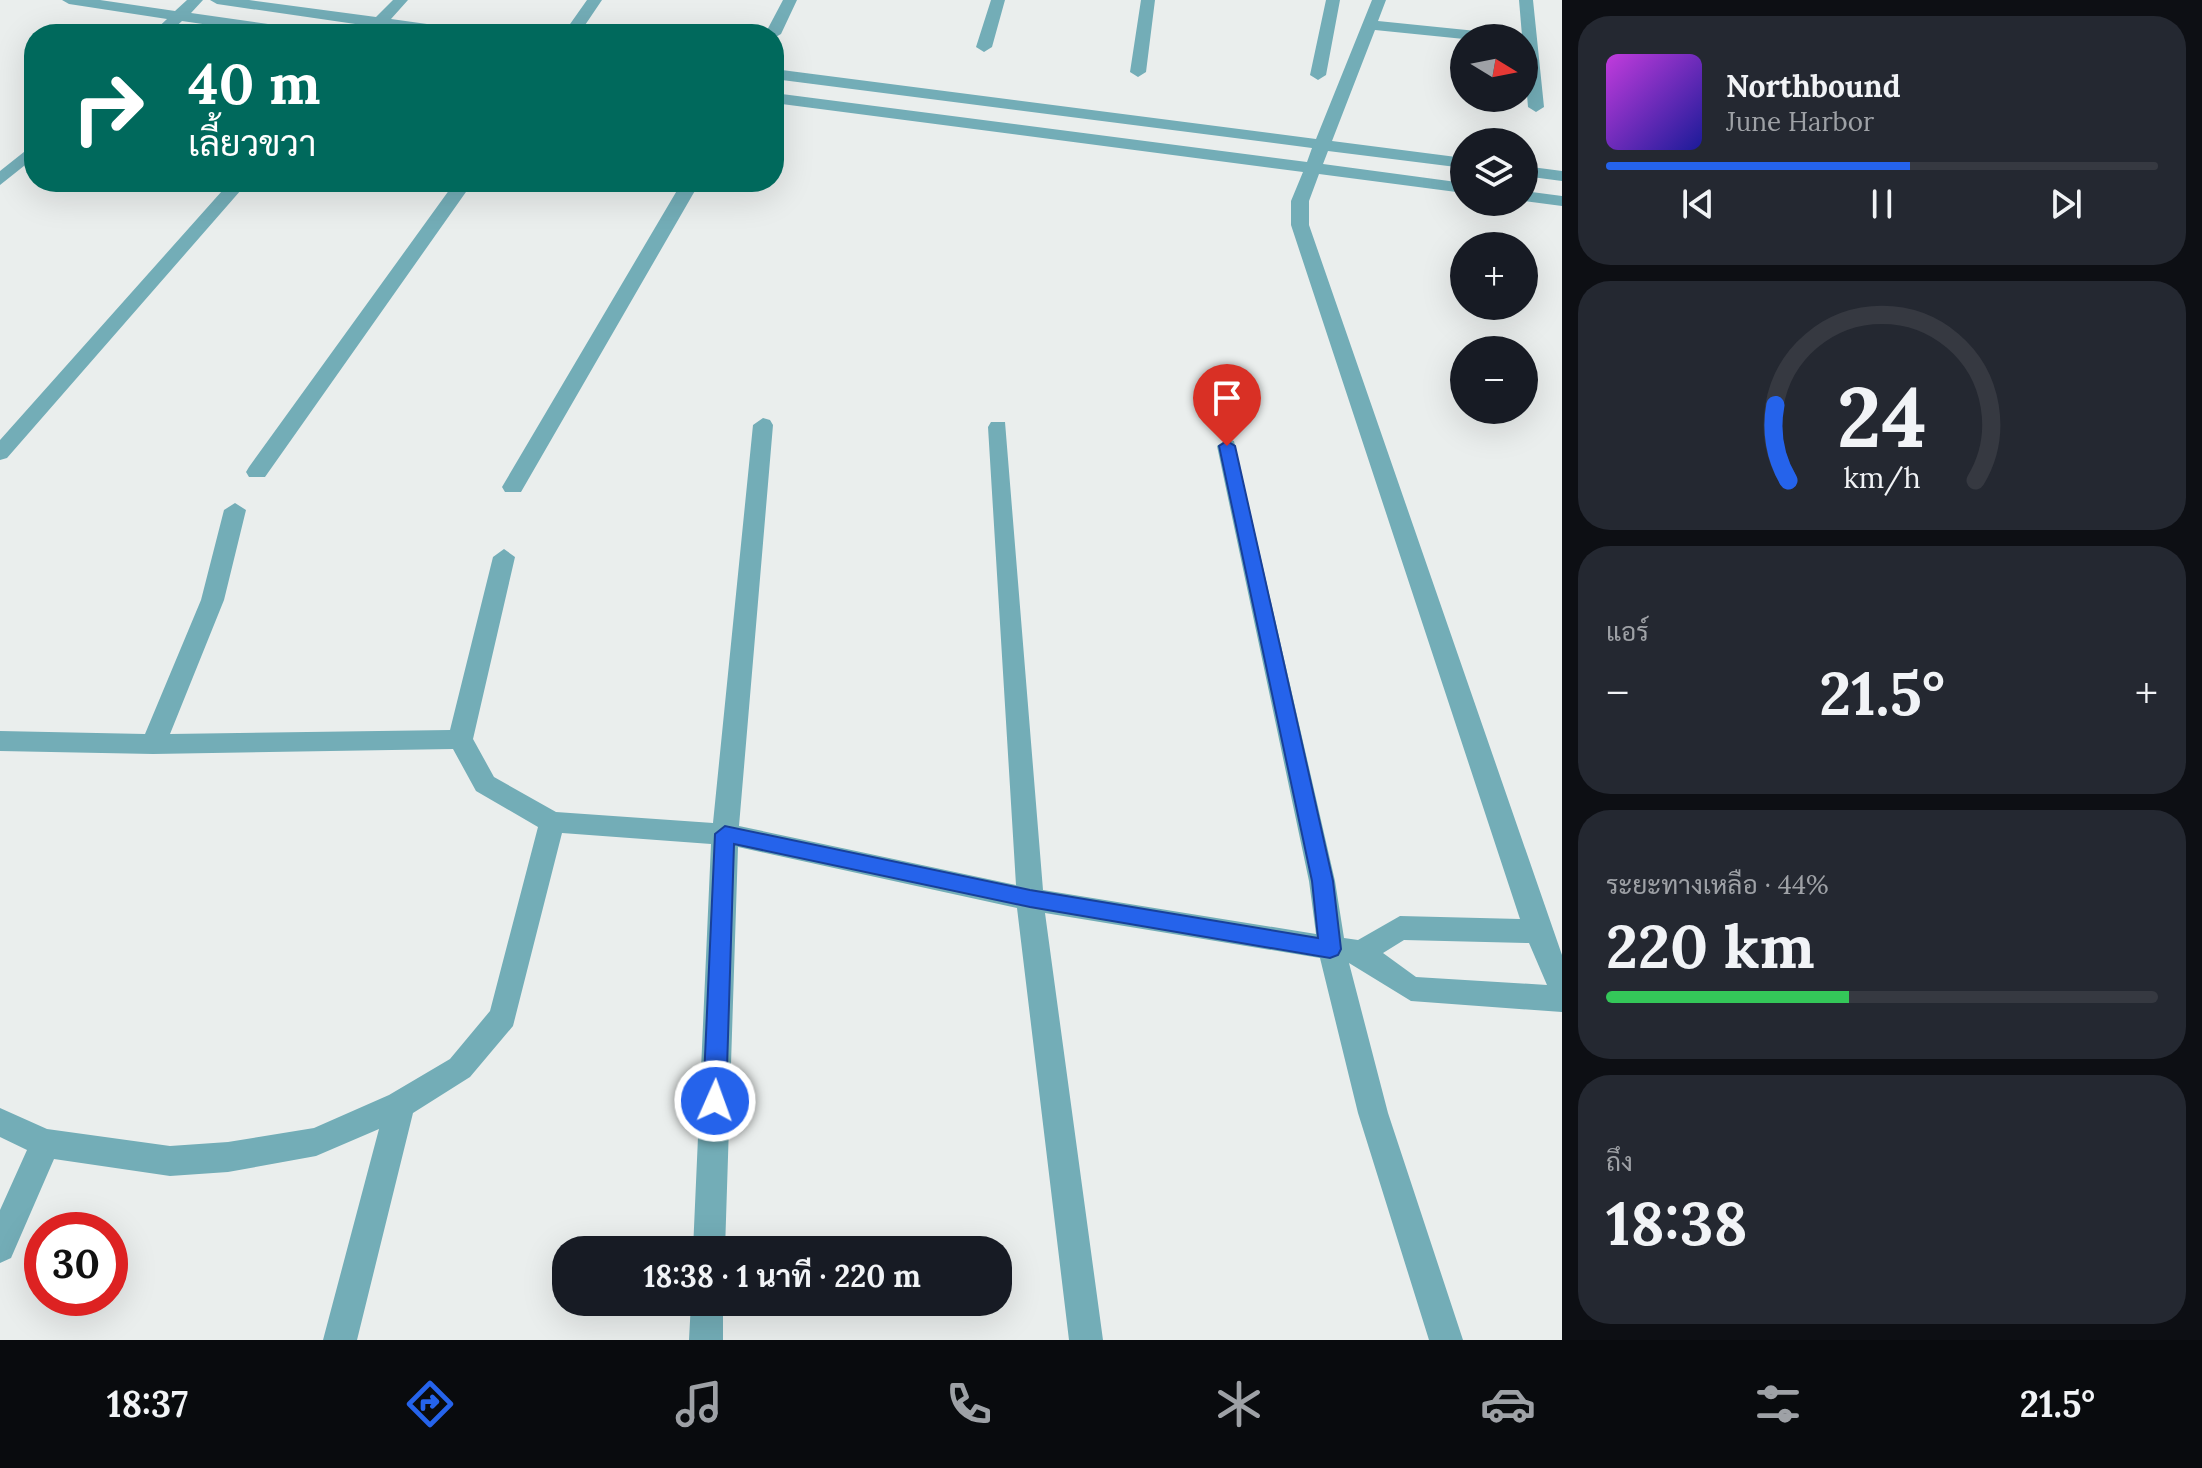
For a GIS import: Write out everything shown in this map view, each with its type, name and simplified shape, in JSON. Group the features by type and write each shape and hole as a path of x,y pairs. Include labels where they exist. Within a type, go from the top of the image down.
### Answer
{"street":[{"path":"69,0 234,24"},
{"path":"170,24 196,0"},
{"path":"217,0 352,24"},
{"path":"379,24 401,0"},
{"path":"578,24 595,0"},
{"path":"778,24 790,0"},
{"path":"984,47 998,0"},
{"path":"1138,72 1148,0"},
{"path":"1318,75 1333,0"},
{"path":"1526,0 1526,24"},
{"path":"1374,1 1324,145 1300,201 1300,225 1538,931 1562,988"},
{"path":"1368,25 1450,33"},
{"path":"784,75 1450,161"},
{"path":"784,99 1450,186"},
{"path":"0,180 24,158"},
{"path":"1538,173 1562,176"},
{"path":"0,453 230,192"},
{"path":"257,472 457,192"},
{"path":"513,487 685,192"},
{"path":"1538,198 1562,201"},
{"path":"710,1236 725,834 763,425"},
{"path":"998,427 1030,899 1086,1340"},
{"path":"1227,446 1322,881 1330,949 1360,1068 1446,1340"},
{"path":"153,744 204,621 230,545 235,510"},
{"path":"504,557 460,739 485,784 552,822 725,834 1030,899 1361,953 1411,989 1562,999"},
{"path":"0,741 153,744 460,739"},
{"path":"0,1122 45,1143 170,1161 228,1157 316,1142 400,1105 460,1068 503,1017 552,822"},
{"path":"1361,953 1400,928 1538,931"},
{"path":"340,1340 400,1105"},
{"path":"0,1247 45,1143"},
{"path":"706,1340 707,1316"}],"route":[{"path":"715,1101 725,834 1030,899 1330,949 1322,881 1227,446"}]}
